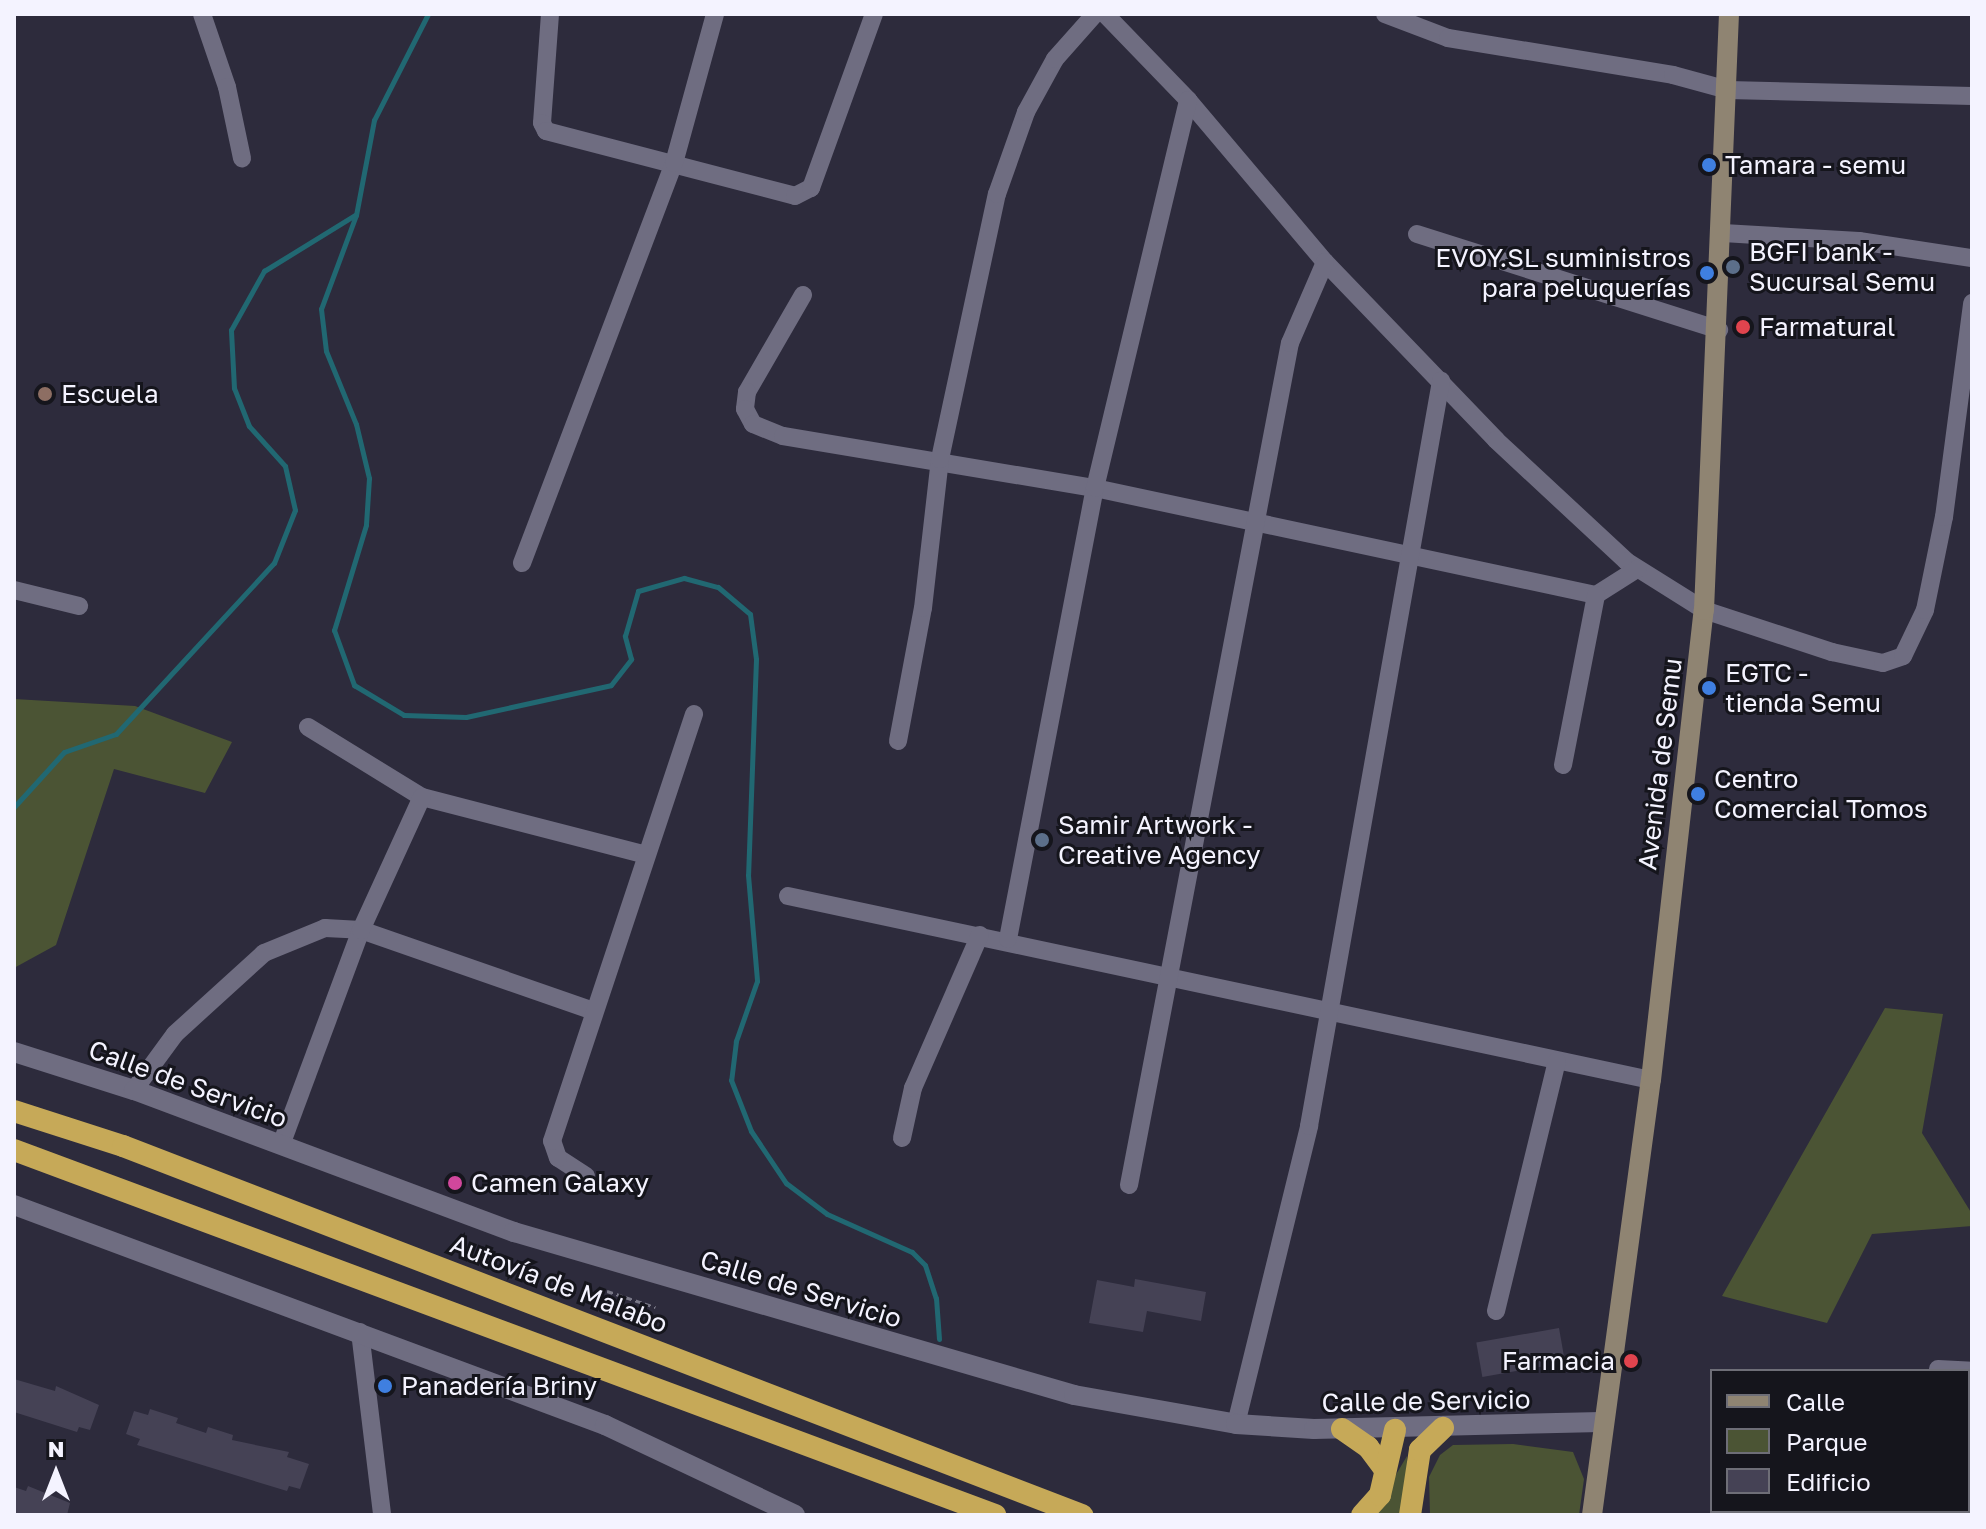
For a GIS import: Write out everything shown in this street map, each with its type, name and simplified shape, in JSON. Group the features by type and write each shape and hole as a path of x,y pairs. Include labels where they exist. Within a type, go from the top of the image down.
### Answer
{"highway":[{"name":"Autovía de Malabo","path":"14,1111 138,1152 1082,1515"},
{"path":"14,1150 995,1515"},
{"path":"1410,1515 1420,1450 1443,1428"},
{"path":"1342,1429 1368,1447 1384,1468"},
{"path":"1362,1515 1380,1495 1395,1430"}],"main road":[{"name":"Avenida de Semu","path":"1592,1515 1601,1422 1651,1080 1704,610 1719,330 1729,14"}],"street":[{"path":"202,14 227,87 242,158"},
{"path":"550,14 542,128 795,196 805,194 874,14"},
{"path":"522,563 674,163 715,14"},
{"path":"898,741 926,594 940,459 1010,150 1055,59 1095,14"},
{"path":"1105,14 1188,100 1325,262 1496,440 1637,569 1704,610 1832,652 1883,663 1903,656 1925,610 1941,532 1972,303"},
{"path":"1385,14 1448,38 1673,75 1728,90 1972,96"},
{"path":"1008,939 1095,488 1188,100"},
{"path":"1723,233 1859,241 1972,258"},
{"path":"1417,234 1719,330"},
{"path":"1129,1185 1290,343 1325,262"},
{"path":"803,295 747,392 745,409 753,424 783,436 940,459 1095,488 1596,595 1637,569"},
{"path":"1236,1424 1309,1126 1441,381"},
{"path":"14,590 79,606"},
{"path":"1563,765 1596,595"},
{"path":"586,1176 558,1158 552,1141 694,714"},
{"path":"308,727 422,797 646,855"},
{"path":"281,1145 361,930 422,797"},
{"path":"788,896 1008,939 1651,1080"},
{"path":"134,1090 175,1034 264,953 325,928 361,930 594,1011"},
{"path":"902,1138 913,1088 980,935"},
{"name":"Calle de Servicio","path":"14,1052 134,1090 514,1232 1012,1379 1236,1424 1395,1430 1601,1422"},
{"path":"1496,1311 1557,1061"},
{"path":"14,1205 605,1425 795,1515"},
{"path":"360,1332 368,1368 382,1515"},
{"path":"368,1368 383,1340"}],"path":[{"path":"607,1291 655,1307"}],"green space":[{"path":"14,699 135,706 232,742 205,793 114,769 56,945 14,968"},
{"path":"1885,1008 1943,1014 1922,1133 1972,1214 1972,1226 1872,1234 1827,1323 1722,1296"},
{"path":"1513,1444 1573,1452 1584,1479 1579,1515 1430,1515 1429,1477 1440,1455 1453,1445"},
{"path":"1407,1456 1406,1515 1372,1515"}],"building":[{"path":"1135,1279 1206,1292 1201,1321 1147,1311 1143,1332 1089,1323 1097,1280 1134,1287"},
{"path":"1559,1328 1565,1362 1482,1377 1476,1343"},
{"path":"14,1379 55,1391 56,1386 99,1405 90,1430 79,1427 77,1432 14,1412"},
{"path":"150,1409 178,1418 176,1423 206,1433 208,1427 233,1435 232,1440 289,1452 287,1457 309,1464 300,1489 289,1486 287,1491 137,1445 140,1439 126,1434 134,1411 148,1415"},
{"path":"28,1486 70,1503 67,1515 14,1515 14,1487 26,1491"}],"waterway":[{"path":"428,14 374,120 356,215 321,309 326,351 356,424 369,478 366,525 334,630 354,685 404,715 466,717 611,685 631,659 625,636 638,591 684,578 718,587 750,614 756,659 748,875 757,981 736,1041 731,1080 751,1131 786,1183 827,1214 912,1252 925,1265 936,1298 939,1339"},
{"path":"14,807 64,752 116,734 274,563 295,510 285,466 249,426 234,388 231,330 264,271 355,215"}],"place":[{"name":"Tamara - semu","path":"1709,165"},
{"name":"BGFI bank - Sucursal Semu","path":"1733,267"},
{"name":"EVOY.SL suministros para peluquerías","path":"1707,273"},
{"name":"Farmatural","path":"1743,327"},
{"name":"Escuela","path":"45,394"},
{"name":"EGTC - tienda Semu","path":"1709,688"},
{"name":"Centro Comercial Tomos","path":"1698,794"},
{"name":"Samir Artwork - Creative Agency","path":"1042,840"},
{"name":"Camen Galaxy","path":"455,1183"},
{"name":"Farmacia","path":"1631,1361"},
{"name":"Panadería Briny","path":"385,1386"}]}
